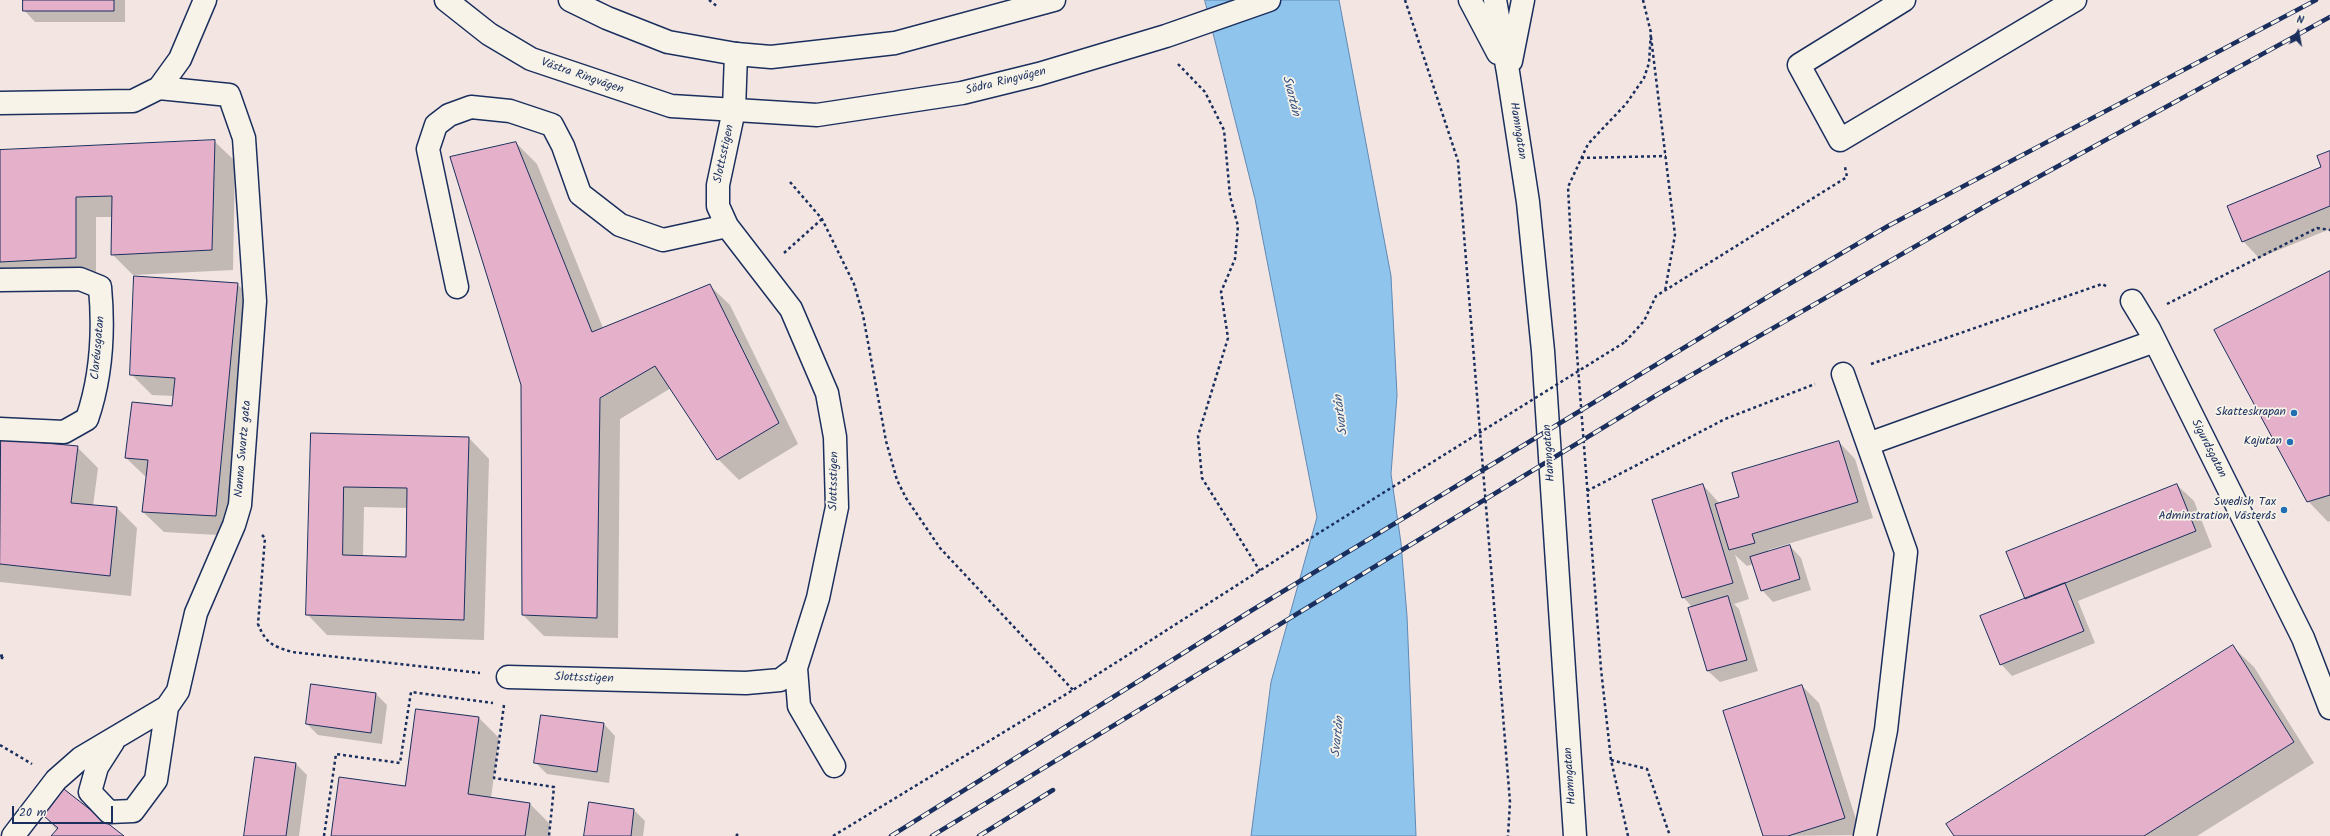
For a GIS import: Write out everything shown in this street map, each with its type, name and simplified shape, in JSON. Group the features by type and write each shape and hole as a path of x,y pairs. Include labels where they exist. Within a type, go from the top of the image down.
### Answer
{"street":[{"path":"0,103 133,101 159,88 180,59 205,0"},
{"name":"Västra Ringvägen","path":"446,0 489,34 531,59 671,106 734,110"},
{"path":"570,0 607,18 668,42 736,54 771,57 895,43 1054,0"},
{"name":"Södra Ringvägen","path":"734,110 818,115 962,93 1039,74 1190,28 1269,0"},
{"name":"Hamngatan","path":"1470,0 1508,72"},
{"name":"Hamngatan","path":"1495,0 1508,72 1528,202 1543,351 1575,836"},
{"path":"1508,72 1523,0"},
{"path":"1904,0 1799,65 1840,140 2075,0"},
{"name":"Slottsstigen","path":"508,676 746,683 780,680 796,668 818,598 836,507 835,437 828,393 791,309 727,226 718,206 718,185 734,110 736,54"},
{"name":"Nanna Swartz gata","path":"13,836 56,780 80,758 115,739 167,707 178,691 196,612 234,525 240,505 255,301 244,138 229,95 159,88"},
{"path":"457,287 428,150 436,125 449,115 471,107 510,111 552,125 563,146 580,194 620,225 663,240 727,226"},
{"name":"Claréusgatan","path":"0,280 80,279 100,287 102,310 96,394 87,419 64,432 0,429"},
{"name":"Sigurdsgatan","path":"2137,309 2303,638 2330,708"},
{"path":"1868,444 2154,341"},
{"path":"1843,374 1906,552 1886,730 1864,836"},
{"path":"796,668 799,706 834,766"},
{"path":"115,739 97,767 90,792 109,812 133,812 156,780 167,707"}],"path":[{"path":"709,0 718,7"},
{"path":"1405,0 1458,162 1510,802 1508,836"},
{"path":"1643,0 1651,31 1675,235 1665,291"},
{"path":"1628,836 1611,760 1601,669 1576,354 1568,187 1588,144 1626,104 1644,78 1649,63 1651,31"},
{"path":"1178,64 1205,92 1224,130 1230,196 1238,226 1236,259 1221,292 1228,338 1198,436 1202,478 1260,571"},
{"path":"833,836 1073,690 1306,541 1625,342 1644,321 1656,296 1847,177 1840,140"},
{"path":"1581,158 1666,156"},
{"path":"790,182 822,219 854,284 864,323 886,441 897,480 906,498 927,532 940,548 1073,690"},
{"path":"787,251 822,219"},
{"path":"1587,491 1725,419 1843,374 2102,284 2137,309 2317,228 2330,230"},
{"path":"240,505 265,538 258,624 262,635 272,646 292,652 508,676"},
{"path":"0,656 4,655 0,661"},
{"path":"324,836 336,754 400,763 412,692 504,704 494,778 554,787 550,836"},
{"path":"0,745 56,780"},
{"path":"1611,760 1647,768 1670,836"}],"water":[{"name":"Svartån","path":"1205,0 1339,0 1391,276 1397,395 1391,474 1401,543 1407,616 1416,836 1251,836 1271,682 1317,517 1255,199"}],"building":[{"path":"23,0 114,0 114,11 23,11"},
{"path":"215,140 212,250 111,255 112,196 76,197 76,258 0,262 0,150"},
{"path":"516,142 592,332 710,284 779,423 717,460 655,366 600,398 597,618 522,615 521,385 450,157"},
{"path":"2330,151 2330,206 2242,242 2227,206 2321,167 2317,156"},
{"name":"Skatteskrapan","path":"2330,271 2330,495 2307,502 2214,330"},
{"path":"134,276 238,283 216,516 142,512 148,460 125,458 132,402 172,406 175,378 130,375"},
{"path":"311,433 469,437 464,620 306,615","holes":["344,487 407,488 406,557 343,555"]},
{"path":"1,439 78,446 71,503 117,507 110,576 0,564"},
{"path":"1839,441 1858,502 1752,534 1755,543 1729,550 1715,504 1739,497 1732,473"},
{"path":"1703,484 1733,583 1682,598 1652,500"},
{"path":"2177,484 2196,531 2025,599 2006,552"},
{"path":"1790,545 1800,579 1761,591 1750,557"},
{"path":"2065,583 2084,631 2000,665 1980,616"},
{"path":"1728,596 1747,660 1707,671 1688,608"},
{"path":"2233,645 2294,742 2144,836 1954,836 1946,824"},
{"path":"311,684 376,693 371,733 306,724"},
{"path":"1802,685 1845,818 1788,836 1763,836 1723,711"},
{"path":"416,709 479,717 468,794 530,803 525,836 331,836 339,777 405,786"},
{"path":"541,715 604,723 597,772 534,763"},
{"path":"255,757 296,763 286,836 244,836"},
{"path":"60,786 124,836 51,836 58,828 39,812"},
{"path":"589,802 634,809 631,836 584,836"}],"railway":[{"path":"891,836 1249,612 1779,290 1888,226 2316,0"},
{"path":"932,836 1660,393 1989,204 2330,17"},
{"path":"979,836 1053,790"}],"place":[{"name":"Skatteskrapan","path":"2294,413"},
{"name":"Kajutan","path":"2290,442"},
{"name":"Swedish Tax Adminstration Västerås","path":"2284,510"}]}
